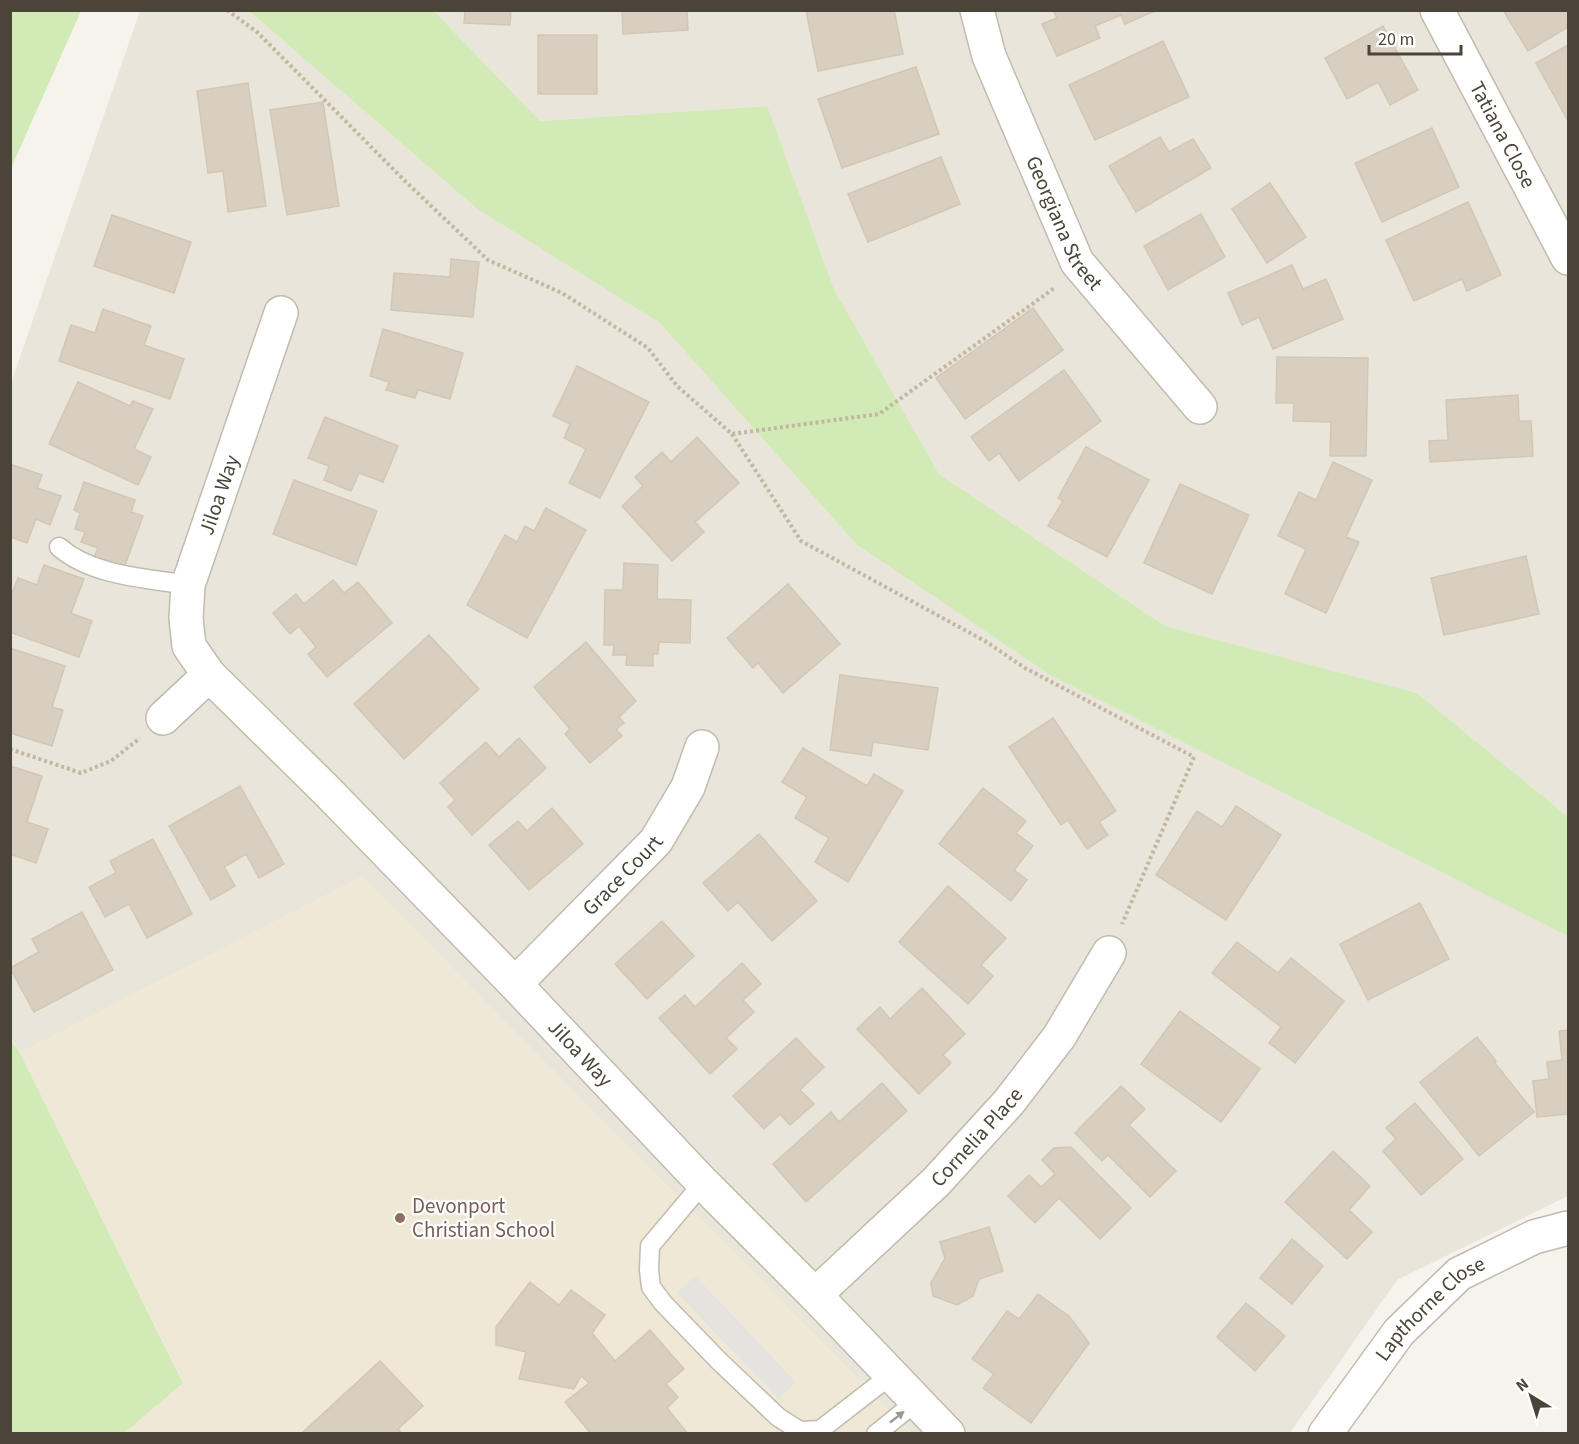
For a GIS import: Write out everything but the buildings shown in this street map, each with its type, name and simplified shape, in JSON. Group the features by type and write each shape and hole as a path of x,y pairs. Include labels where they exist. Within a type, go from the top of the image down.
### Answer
{"street":[{"name":"Georgiana Street","path":"976,10 988,56 1077,262 1200,407"},
{"name":"Tatiana Close","path":"1437,10 1569,258"},
{"name":"Jiloa Way","path":"281,313 188,585 186,618 189,646 208,675 326,790 703,1183 815,1295 948,1434"},
{"path":"163,718 208,675"},
{"name":"Grace Court","path":"514,984 656,841 688,787 702,747"},
{"name":"Cornelia Place","path":"815,1295 936,1182 1009,1102 1059,1037 1109,953"},
{"name":"Lapthorne Close","path":"1325,1434 1399,1332 1459,1274 1534,1237 1569,1228"}],"lane":[{"path":"59,547 72,558 122,575 188,585"},
{"path":"703,1183 650,1246 649,1270 651,1287 663,1303 719,1361 778,1417 800,1431 820,1430 891,1375"},
{"path":"876,1434 917,1401"}],"path":[{"path":"227,10 257,32 406,182 488,260 562,292 648,348 677,386 732,434 801,541 985,641 1025,668 1194,757 1109,953"},
{"path":"732,434 879,414 1082,269"},
{"path":"10,749 81,772 111,761 163,718"}],"shaded area":[{"path":"140,11 249,11 476,208 660,323 856,544 1568,900 1568,1196 1397,1280 1290,1433 911,1433 362,877 20,1053 11,1039 11,383"},
{"path":"434,11 1568,11 1568,817 1417,693 1165,626 939,474 834,289 766,106 540,121"},
{"name":"Devonport Christian School","path":"362,877 911,1433 124,1433 183,1382 20,1053"},
{"path":"695,1276 796,1382 779,1399 677,1293"}],"green space":[{"path":"10,11 81,11 11,168"},
{"path":"249,11 434,11 540,121 767,106 834,289 939,474 1165,626 1417,693 1568,817 1568,936 1052,676 856,544 660,323 476,208"},
{"path":"10,1039 20,1053 183,1383 124,1433 11,1433"}],"place":[{"name":"Devonport Christian School","path":"400,1218"}]}
